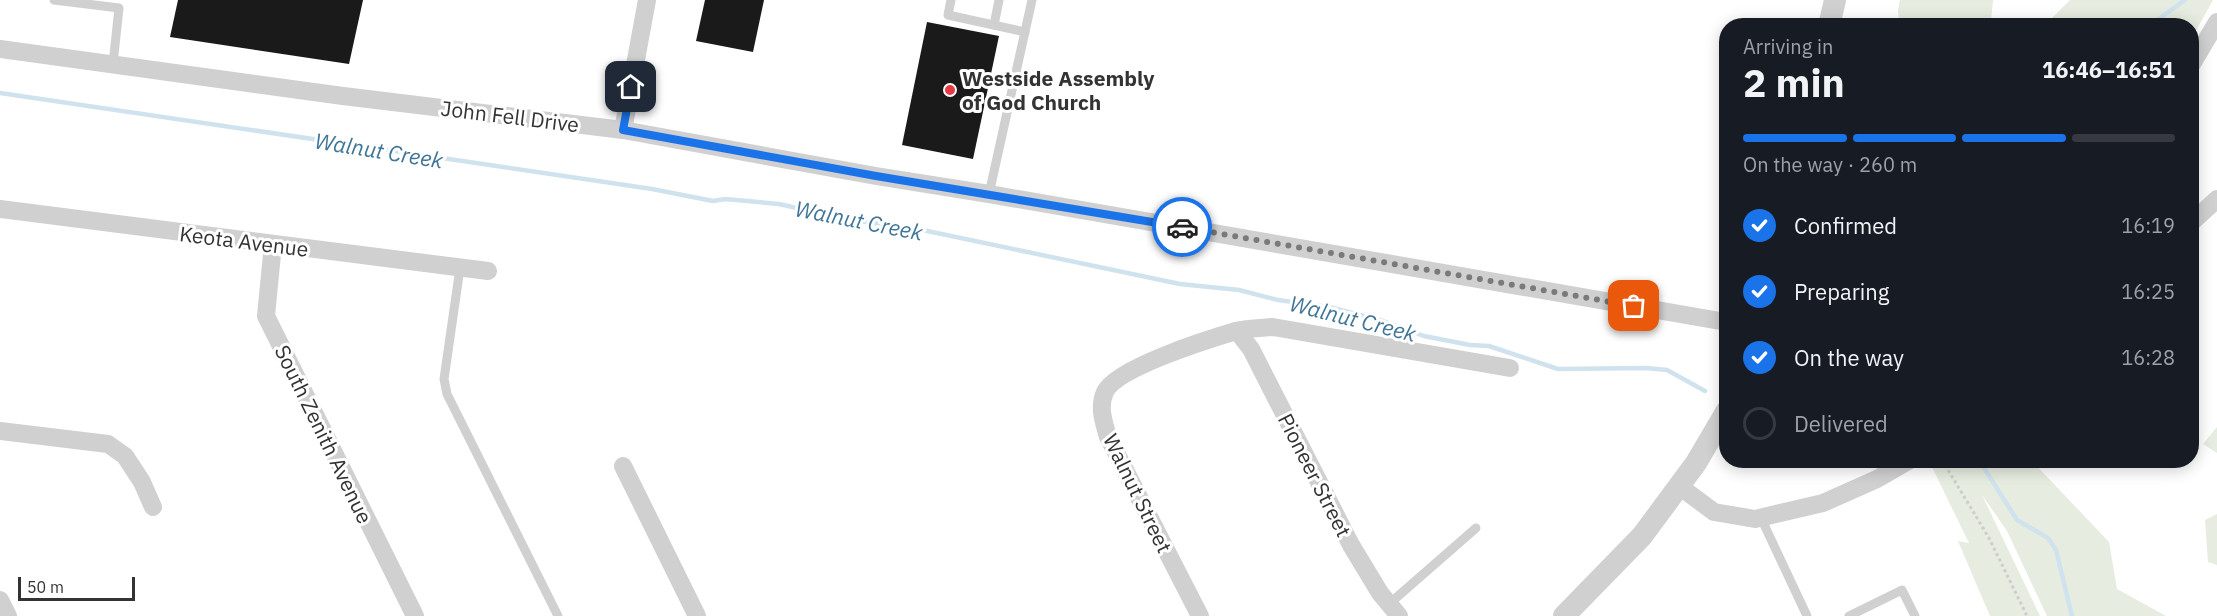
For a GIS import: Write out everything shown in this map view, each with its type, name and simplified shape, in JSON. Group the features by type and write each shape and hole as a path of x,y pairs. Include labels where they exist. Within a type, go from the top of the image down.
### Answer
{"street":[{"path":"623,130 647,0"},
{"path":"1831,18 1835,0"},
{"path":"2199,52 2217,22"},
{"name":"John Fell Drive","path":"0,49 343,96 623,130 876,176 1719,321"},
{"path":"2199,216 2217,200"},
{"name":"Keota Avenue","path":"0,209 488,271"},
{"name":"South Zenith Avenue","path":"273,244 266,316 415,616"},
{"name":"Walnut Street","path":"1200,616 1108,437 1101,412 1105,392 1116,379 1153,361 1237,330 1273,327 1510,368"},
{"name":"Pioneer Street","path":"1237,330 1251,349 1351,545 1380,593 1394,610"},
{"path":"1564,616 1642,536 1696,463 1719,424"},
{"path":"0,431 108,444 125,456 142,482 153,507"},
{"path":"622,466 697,616"},
{"path":"1679,486 1714,512 1755,519 1823,502 1877,479 1896,468"},
{"path":"0,600 8,616"}],"lane":[{"path":"54,0 119,8 113,64"},
{"path":"951,0 948,15 1025,32"},
{"path":"994,25 999,0"},
{"path":"989,194 1032,0"},
{"path":"460,268 444,379 447,394 558,616"},
{"path":"1761,518 1807,616"},
{"path":"1394,610 1476,528"},
{"path":"1849,616 1902,590 1914,616"}],"path":[{"path":"1947,468 1989,538 2027,616"}],"shaded area":[{"path":"1900,0 1993,0 1991,18 1899,18"},
{"path":"2070,0 2213,0 2199,25 2199,18 2052,18"},
{"path":"2217,427 2217,453 2203,444"},
{"path":"1932,468 2039,468 2109,542 2117,589 2166,616 2047,616 2007,531 1982,495 2040,616 1990,616 1958,541 1969,543"},
{"path":"2217,514 2217,565 2208,562 2205,520"}],"building":[{"path":"178,0 363,0 349,64 170,37"},
{"path":"705,0 764,0 753,52 696,41"},
{"name":"Westside Assembly of God Church","path":"927,22 999,36 973,159 902,145"}],"waterway":[{"name":"Walnut Creek","path":"2160,18 2185,0"},
{"name":"Walnut Creek","path":"0,93 652,189 713,201 725,199 779,204 850,220 913,228 1180,284 1239,290 1278,300 1329,307 1383,321 1424,336 1470,345 1489,346 1558,369 1646,368 1667,370 1705,391"},
{"path":"1984,468 2017,520 2048,538 2056,550 2072,616"}],"way so far":[{"path":"1182,227 1634,306"}],"place":[{"name":"Westside Assembly of God Church","path":"950,90"}],"route":[{"path":"631,87 623,130 876,176 1182,227"}]}
